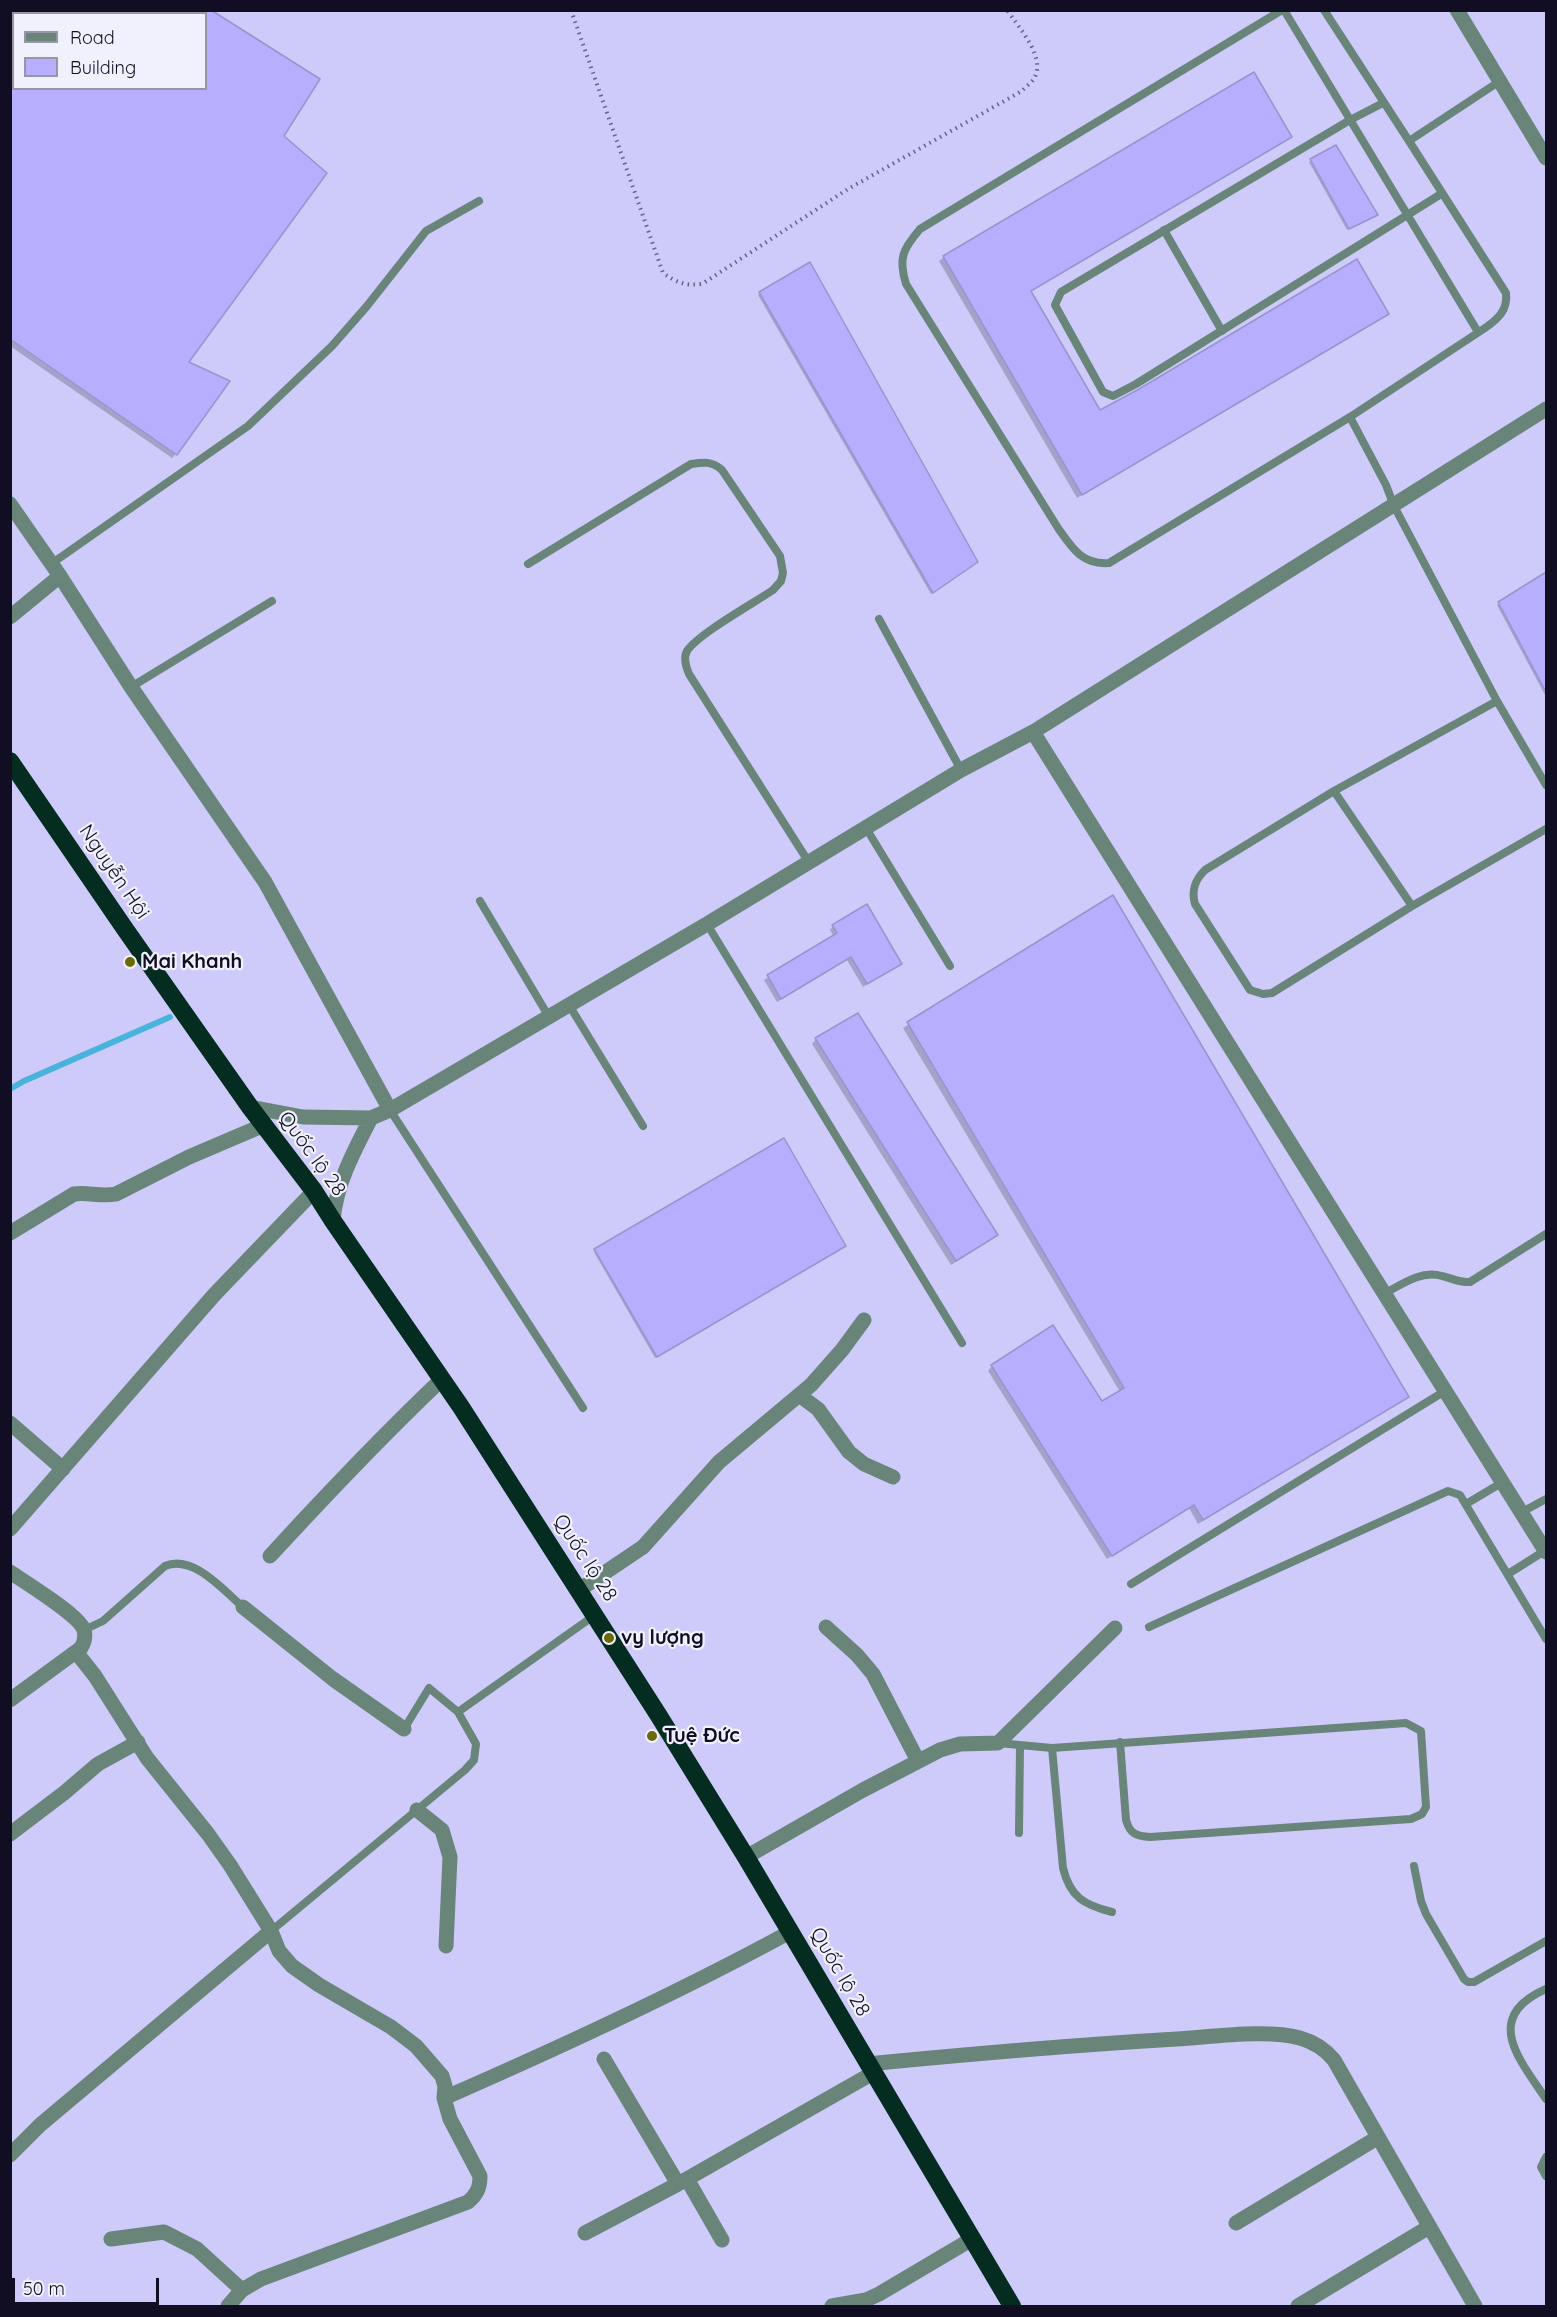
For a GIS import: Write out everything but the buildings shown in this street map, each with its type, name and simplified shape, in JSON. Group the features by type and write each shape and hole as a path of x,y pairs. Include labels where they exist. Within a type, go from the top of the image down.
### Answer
{"highway":[{"name":"Nguyễn Hội","path":"10,761 181,1008"},
{"name":"Quốc lộ 28","path":"181,1008 250,1107 314,1191 442,1379 595,1615 746,1857 1012,2307"}],"street":[{"path":"1457,11 1546,158"},
{"path":"250,1107 303,1117 370,1118 390,1110 707,924 962,770 1033,732 1546,409"},
{"path":"10,504 56,570 131,687 265,882 390,1110"},
{"path":"10,617 56,570"},
{"path":"1033,732 1546,1551"},
{"path":"333,1221 334,1202 347,1167 370,1118"},
{"path":"10,1233 74,1194 84,1193 104,1197 116,1194 189,1157 264,1125"},
{"path":"10,1529 214,1295 314,1191"},
{"path":"579,1590 643,1547 719,1462 799,1395 842,1350 864,1320"},
{"path":"270,1556 340,1479 442,1379"},
{"path":"799,1395 818,1409 849,1452 864,1464 893,1478"},
{"path":"10,1423 63,1469"},
{"path":"10,1572 73,1617 84,1630 84,1643 76,1652 10,1700"},
{"path":"243,1607 333,1679 404,1729"},
{"path":"826,1627 857,1655 873,1674 918,1761"},
{"path":"746,1857 918,1761 960,1744 998,1743 1115,1628"},
{"path":"76,1652 147,1758 230,1865 271,1931 279,1951 292,1966 338,1997 391,2027 416,2046 442,2076 444,2098 450,2120 480,2176 480,2187 476,2195 468,2202 261,2279 242,2290 228,2307"},
{"path":"10,1834 98,1764 138,1742"},
{"path":"417,1810 442,1830 450,1857 446,1946"},
{"path":"10,2155 40,2125 271,1931"},
{"path":"444,2098 541,2056 720,1970 790,1932"},
{"path":"585,2233 683,2181 870,2069 1140,2041 1253,2035 1299,2038 1326,2050 1334,2060 1475,2307"},
{"path":"604,2059 722,2240"},
{"path":"1236,2223 1377,2138"},
{"path":"1298,2307 1429,2227"},
{"path":"111,2239 164,2232 197,2249 242,2290"},
{"path":"832,2307 866,2300 879,2294 972,2239"}],"lane":[{"path":"1324,10 1506,293 1507,303 1498,319 1350,417 1109,563 1092,562 1081,558 1058,528 906,284 901,261 904,250 920,229 1283,10 1478,332"},
{"path":"1409,141 1500,81"},
{"path":"1383,103 1350,120 1061,292 1055,305 1103,392 1113,396 1136,384 1441,194"},
{"path":"56,570 249,426 333,346 426,231 479,201"},
{"path":"1164,230 1222,331"},
{"path":"1350,417 1386,485 1394,506 1497,701 1546,785"},
{"path":"528,564 691,464 715,463 722,470 780,556 783,573 781,581 773,590 709,632 687,651 685,662 689,674 808,861"},
{"path":"131,687 272,601"},
{"path":"879,619 962,770"},
{"path":"1497,701 1334,791 1205,870 1196,879 1193,896 1195,904 1250,990 1263,994 1272,993 1412,906 1546,830"},
{"path":"1334,791 1412,906"},
{"path":"866,828 950,966"},
{"path":"480,901 549,1017"},
{"path":"707,924 962,1342"},
{"path":"569,1005 643,1126"},
{"path":"390,1110 583,1408"},
{"path":"1384,1294 1411,1279 1427,1274 1470,1282 1546,1234"},
{"path":"1131,1584 1445,1391"},
{"path":"1466,1504 1503,1482"},
{"path":"1149,1628 1448,1491 1460,1495 1466,1504 1546,1640"},
{"path":"1522,1512 1546,1499"},
{"path":"1508,1574 1546,1551"},
{"path":"84,1630 103,1621 165,1566 175,1562 190,1566 243,1607"},
{"path":"458,1712 595,1615"},
{"path":"271,1931 465,1770 474,1760 476,1744 458,1712 429,1688 404,1729"},
{"path":"998,1743 1052,1748 1120,1742 1238,1736 1406,1723 1421,1731 1426,1806 1422,1814 1411,1819 1150,1837 1136,1836 1129,1829 1126,1820 1120,1742"},
{"path":"1019,1833 1020,1745"},
{"path":"1052,1748 1066,1881 1079,1899 1112,1912"},
{"path":"1414,1866 1426,1914 1464,1979 1468,1982 1474,1982 1546,1941"},
{"path":"1546,1989 1532,1995 1521,2004 1514,2013 1510,2028 1513,2047 1546,2099"},
{"path":"1546,2157 1541,2167 1546,2176"}],"path":[{"path":"571,10 663,273 674,281 688,286 702,284 848,189 1022,90 1033,80 1037,70 1037,60 1029,43 1007,10"}],"waterway":[{"path":"10,1089 170,1017"}],"place":[{"name":"Mai Khanh","path":"130,962"},
{"name":"vy lượng","path":"609,1638"},
{"name":"Tuệ Đức","path":"652,1736"}]}
